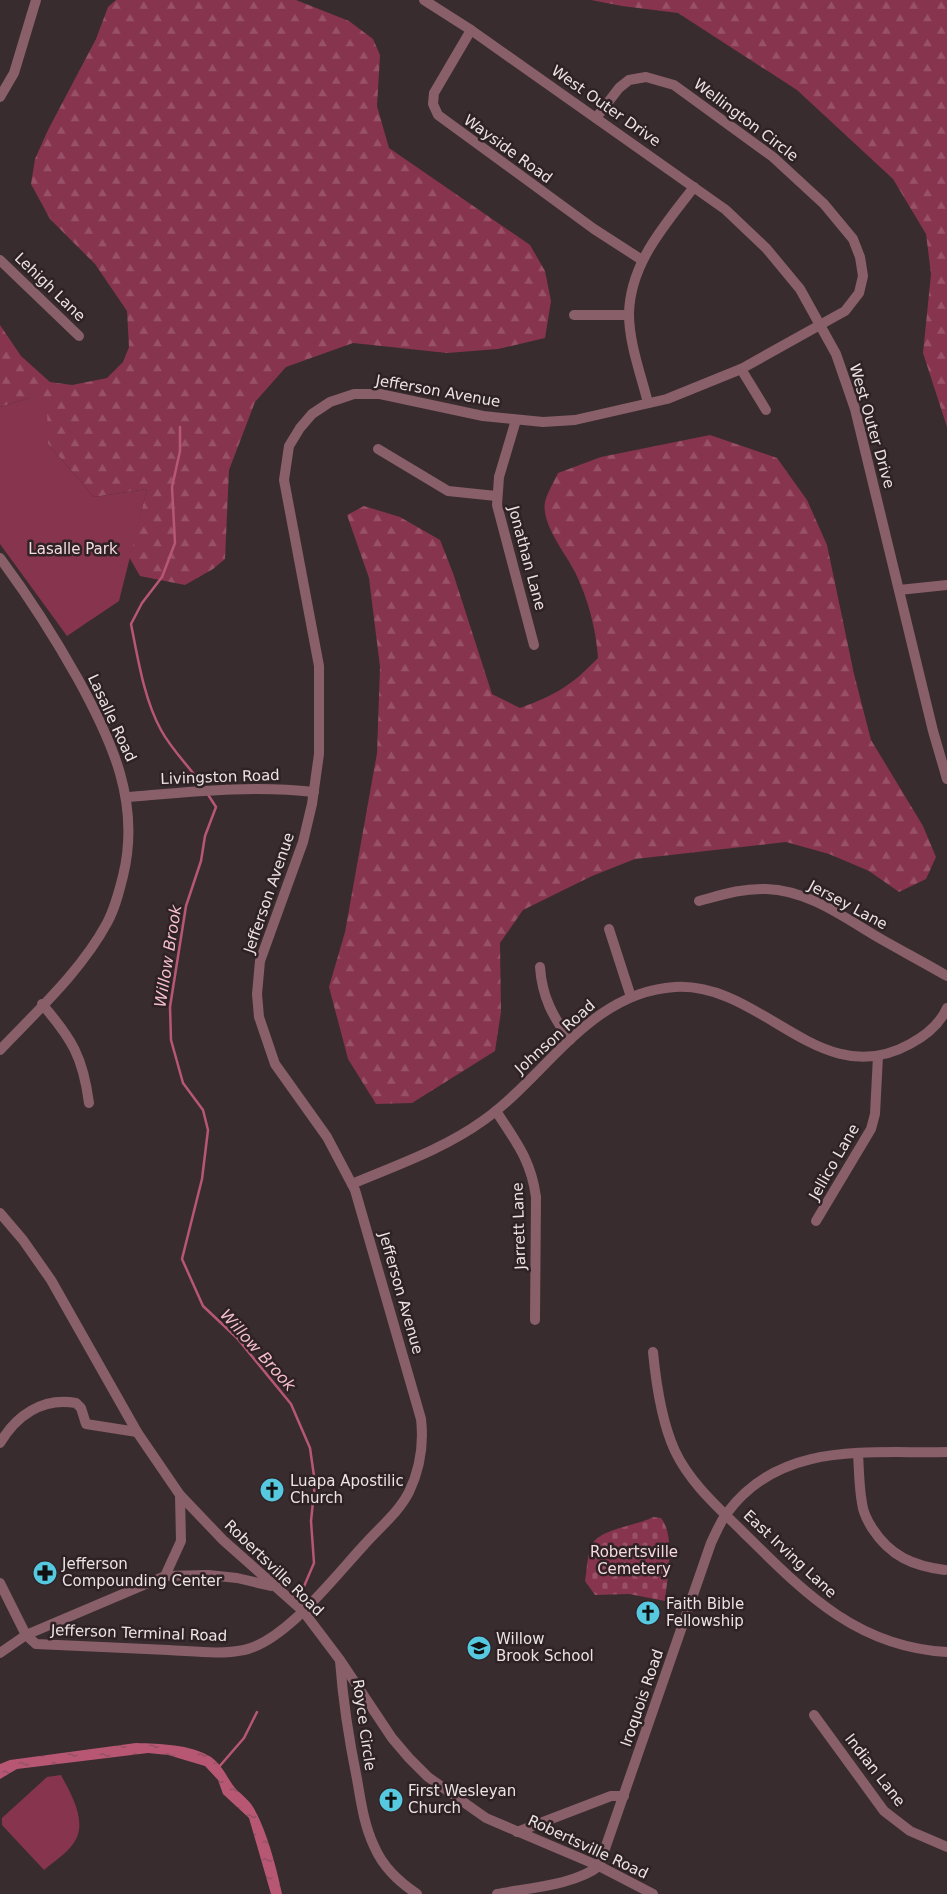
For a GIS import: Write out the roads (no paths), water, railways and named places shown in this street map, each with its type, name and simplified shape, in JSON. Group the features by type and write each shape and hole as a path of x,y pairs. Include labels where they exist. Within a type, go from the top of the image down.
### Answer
{"street":[{"path":"0,97 14,73 36,0"},
{"name":"West Outer Drive","path":"424,0 471,30 726,210 766,248 800,289 836,354 855,409 933,731 947,779"},
{"name":"Wayside Road","path":"471,30 434,93 433,104 438,116 594,230 642,260"},
{"name":"Wellington Circle","path":"596,118 619,88 627,81 638,77 658,78 674,85 698,101 781,164 824,204 845,228 860,257 863,276 856,298 845,311 821,325"},
{"path":"648,403 629,315 631,295 642,260 694,187"},
{"name":"Lehigh Lane","path":"0,260 79,336"},
{"path":"574,315 629,315"},
{"name":"Jefferson Avenue","path":"302,1612 403,1501 418,1469 422,1444 421,1414 352,1184 327,1137 276,1064 263,1032 258,1002 258,974 263,949 296,866 314,792 321,722 320,675 314,631 284,480 285,460 289,446 300,428 312,414 330,402 354,394 380,394 516,420 543,422 575,420 691,391 741,369 821,325"},
{"path":"741,369 766,410"},
{"name":"Jonathan Lane","path":"516,420 499,477 496,496 502,527 534,645"},
{"path":"378,449 448,491 496,496"},
{"name":"Lasalle Road","path":"0,558 53,634 92,706 115,754 127,797 128,847 118,897 108,921 85,958 0,1050"},
{"path":"899,590 947,585"},
{"name":"Livingston Road","path":"127,797 245,788 280,788 314,792"},
{"name":"Jersey Lane","path":"699,901 731,892 751,889 767,889 799,895 822,905 947,976"},
{"path":"609,929 631,997"},
{"path":"540,967 545,999 553,1017 570,1040"},
{"name":"Johnson Road","path":"352,1184 439,1148 464,1135 496,1111 597,1016 631,997 666,988 703,989 742,1002 811,1044 828,1052 845,1056 878,1056 905,1047 920,1038 937,1023 947,1008"},
{"path":"42,1004 64,1030 77,1051 89,1103"},
{"name":"Jellico Lane","path":"816,1221 871,1129 875,1114 878,1056"},
{"name":"Jarrett Lane","path":"496,1111 524,1155 533,1178 536,1205 536,1320"},
{"name":"Robertsville Road","path":"0,1213 23,1240 51,1280 137,1432 180,1495 223,1540 302,1612 340,1660 392,1738 428,1777 486,1818 599,1866 653,1894"},
{"name":"East Irving Lane","path":"653,1352 656,1382 675,1451 696,1482 725,1515 810,1597 847,1623 864,1632 900,1645 947,1652"},
{"path":"0,1443 10,1426 22,1415 53,1404 76,1403 81,1408 86,1424 137,1432"},
{"name":"Iroquois Road","path":"599,1866 711,1544 725,1515 753,1486 787,1466 810,1458 858,1453 947,1452"},
{"path":"858,1453 862,1504 865,1517 880,1541 898,1556 914,1564 945,1570"},
{"path":"165,1576 181,1541 180,1495"},
{"path":"0,1653 26,1635 165,1576 208,1574 237,1578 275,1587"},
{"path":"0,1583 26,1635"},
{"name":"Jefferson Terminal Road","path":"26,1635 36,1644 232,1652 246,1649 268,1638 302,1612"},
{"name":"Royce Circle","path":"340,1660 352,1754 364,1817 374,1846 384,1862 401,1883 416,1894"},
{"name":"Indian Lane","path":"814,1715 884,1811 910,1831 947,1847"},
{"path":"517,1832 611,1796 624,1796"},
{"path":"497,1894 570,1880 589,1873 599,1866"}],"water":[{"path":"136,1743 165,1744 194,1749 211,1757 218,1763 234,1787 251,1804 258,1816 270,1849 282,1894 271,1894 249,1818 223,1794 218,1780 205,1766 168,1755 148,1753 17,1769 0,1779 0,1764 10,1760"}],"waterway":[{"name":"Willow Brook","path":"180,427 180,451 172,487 175,543 162,577 142,603 131,624 142,679 155,718 171,746 204,788"},
{"name":"Willow Brook","path":"207,793 216,807 205,836 201,861 186,906 170,1007 171,1040 183,1083 203,1110 208,1130 202,1179 182,1259 203,1306 237,1338 291,1404 310,1448 315,1483 311,1521 314,1563 302,1591"},
{"name":"Willow Brook","path":"218,1768 244,1738 257,1712"}],"place":[{"name":"Luapa Apostilic Church","path":"272,1490"},
{"name":"Jefferson Compounding Center","path":"45,1573"},
{"name":"Faith Bible Fellowship","path":"648,1613"},
{"name":"Willow Brook School","path":"479,1648"},
{"name":"First Wesleyan Church","path":"391,1800"}],"park label":[{"name":"Lasalle Park","path":"73,549"},
{"name":"Robertsville Cemetery","path":"634,1560"}]}
